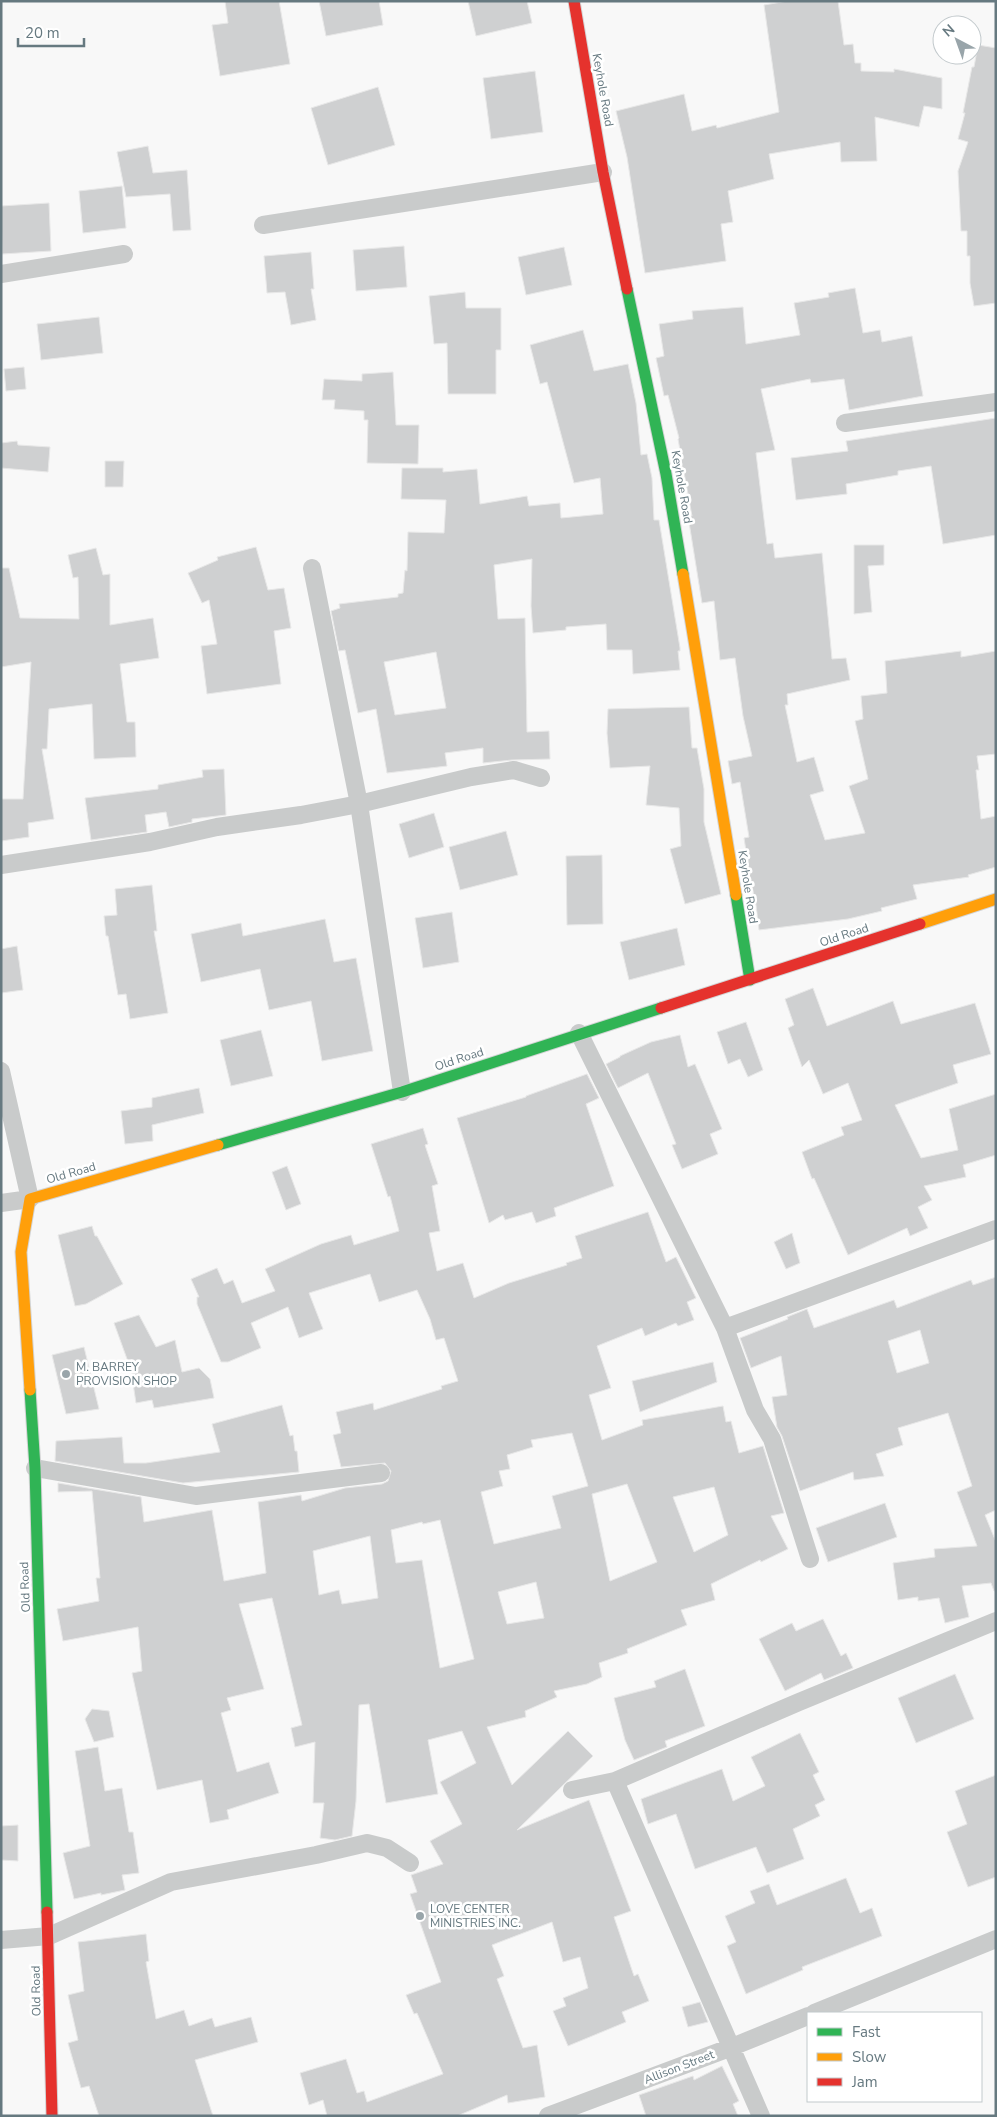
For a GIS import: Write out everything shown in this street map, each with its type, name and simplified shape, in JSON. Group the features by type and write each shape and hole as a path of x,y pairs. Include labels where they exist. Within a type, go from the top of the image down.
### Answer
{"street":[{"name":"Keyhole Road","path":"574,1 603,172 666,474 750,980"},
{"path":"263,225 603,172"},
{"path":"1,274 124,254"},
{"path":"845,423 996,402"},
{"path":"312,568 359,804 402,1092"},
{"path":"1,865 150,842 217,827 301,815 359,804 471,777 514,770 541,778"},
{"name":"Old Road","path":"52,2116 49,1936 35,1468 21,1252 30,1199 402,1092 996,900"},
{"path":"580,1033 725,1328 755,1410 772,1439 810,1559"},
{"path":"1,1071 30,1199 1,1203"},
{"path":"725,1328 996,1229"},
{"path":"35,1468 196,1496 381,1473"},
{"path":"572,1790 615,1781 798,1702 996,1621"},
{"path":"615,1781 761,2116"},
{"path":"1,1940 49,1936 171,1882 316,1855 367,1843 387,1848 410,1863"},
{"path":"816,2012 996,1939"},
{"name":"Allison Street","path":"548,2116 732,2047 807,2016"}],"building":[{"path":"225,1 279,1 290,64 220,76 212,25 228,23"},
{"path":"319,1 379,1 383,25 326,36"},
{"path":"468,1 527,1 532,23 476,36"},
{"path":"788,1 838,1 844,45 853,44 855,63 861,63 861,71 894,72 894,69 942,78 942,109 924,106 919,127 875,117 877,161 841,162 840,142 769,154 774,179 728,191 733,222 721,224 726,261 645,273 627,157 616,111 684,94 692,131 716,125 717,128 779,112 764,5"},
{"path":"982,46 996,48 996,303 974,306 970,283 970,256 967,256 967,231 961,231 958,171 968,142 958,139 965,113 963,113 972,67 974,65 982,65"},
{"path":"535,71 543,132 491,139 483,78"},
{"path":"378,87 395,145 328,165 311,108"},
{"path":"148,146 153,173 187,170 191,230 173,231 170,194 126,197 117,152"},
{"path":"122,186 126,228 83,233 79,191"},
{"path":"49,203 51,251 2,254 1,206"},
{"path":"404,246 407,287 356,291 353,250"},
{"path":"564,247 572,285 526,295 518,257"},
{"path":"311,252 314,289 311,289 316,320 291,325 285,292 267,293 264,256"},
{"path":"855,288 863,333 880,330 882,342 912,336 923,396 849,410 844,379 811,383 810,379 761,389 775,450 756,453 767,544 773,543 775,558 822,553 832,659 846,658 850,680 787,694 788,705 785,705 797,762 814,757 824,791 810,795 825,840 865,833 849,786 868,779 855,721 863,719 861,696 887,693 885,661 961,651 961,657 996,651 996,754 977,756 979,770 976,770 981,819 996,816 996,867 968,875 969,877 913,885 917,899 881,908 882,911 848,919 759,930 752,886 749,887 746,871 749,870 744,838 749,837 740,782 732,784 728,761 752,756 743,716 735,658 720,660 714,601 702,603 688,516 692,516 683,467 679,468 676,450 680,450 679,438 668,395 664,396 656,358 664,356 659,324 693,319 692,311 743,307 746,344 800,335 794,303 829,297 828,293"},
{"path":"465,292 466,308 501,308 501,350 496,350 496,394 448,394 447,343 434,344 429,296"},
{"path":"99,317 103,353 41,360 37,324"},
{"path":"583,330 594,371 628,364 636,403 641,455 647,454 652,478 654,520 659,520 680,648 680,651 678,651 680,670 633,674 632,650 607,650 606,624 566,627 566,630 533,633 531,606 532,559 494,565 498,619 525,618 527,732 549,731 550,759 483,763 483,748 445,753 447,766 387,773 376,709 358,713 345,650 339,651 331,611 340,608 339,604 398,597 398,594 403,593 405,570 407,571 408,532 444,533 446,500 401,499 402,468 443,468 443,472 477,469 480,504 527,496 529,506 560,503 561,518 603,514 600,478 574,483 547,382 540,384 530,345","holes":["436,652 446,708 395,715 384,662"]},
{"path":"24,367 26,389 6,391 4,369"},
{"path":"393,372 396,425 419,425 418,464 367,463 368,420 364,420 364,411 334,409 335,400 322,400 324,379 362,381 362,374"},
{"path":"996,418 996,535 943,544 931,466 898,471 898,475 846,484 847,494 796,500 791,458 848,451 846,441"},
{"path":"17,441 18,445 50,447 48,472 1,468 1,443"},
{"path":"105,461 124,461 123,487 105,487"},
{"path":"854,545 884,545 884,565 868,566 872,612 854,614"},
{"path":"256,547 268,590 284,588 291,628 274,631 281,684 207,694 201,646 217,644 209,600 202,603 188,573 218,560 217,557"},
{"path":"96,548 103,575 110,574 110,625 153,618 159,658 120,664 127,722 135,722 136,757 94,759 92,704 49,709 47,749 42,749 54,819 28,823 29,837 1,841 1,799 23,799 31,662 1,667 1,568 9,568 20,618 79,619 78,577 73,578 68,555"},
{"path":"689,707 692,748 697,748 704,789 704,822 721,894 685,904 670,849 681,846 679,808 646,805 650,766 610,768 607,733 608,709"},
{"path":"224,769 226,815 192,819 192,822 169,827 166,812 145,815 147,832 91,840 85,798 158,789 158,785 203,777 202,770"},
{"path":"434,813 444,847 409,858 399,824"},
{"path":"506,831 518,875 460,890 449,847"},
{"path":"602,855 603,924 567,925 566,856"},
{"path":"152,885 157,931 154,931 168,1013 130,1019 126,994 118,995 108,936 106,936 104,916 117,915 115,889"},
{"path":"452,912 459,962 423,968 415,918"},
{"path":"325,919 334,962 356,958 373,1051 322,1061 311,1001 269,1010 260,969 201,982 191,934 241,923 243,936"},
{"path":"677,928 685,965 629,980 620,942"},
{"path":"17,946 23,990 1,993 1,949"},
{"path":"813,988 827,1026 893,1001 901,1024 975,1003 991,1054 953,1065 958,1083 895,1105 921,1158 958,1150 949,1109 996,1094 996,1155 963,1165 966,1177 924,1186 932,1200 918,1207 928,1228 910,1236 907,1228 848,1255 814,1178 812,1179 802,1152 844,1135 841,1127 862,1120 848,1083 823,1094 809,1060 802,1067 788,1028 794,1025 785,999"},
{"path":"746,1022 763,1070 748,1077 740,1059 728,1064 717,1032"},
{"path":"261,1030 273,1076 231,1086 220,1040"},
{"path":"680,1035 688,1067 695,1064 722,1129 710,1134 718,1154 682,1169 672,1145 676,1144 648,1073 618,1088 606,1064 651,1042"},
{"path":"587,1074 599,1098 586,1104 614,1186 554,1208 556,1216 536,1223 532,1212 505,1220 503,1215 489,1223 457,1118 526,1097"},
{"path":"199,1088 204,1113 152,1125 153,1141 125,1144 121,1111 152,1107 152,1098"},
{"path":"423,1128 428,1144 425,1145 438,1184 432,1186 440,1231 429,1233 437,1271 463,1263 474,1298 509,1283 567,1265 566,1263 582,1258 575,1236 648,1212 666,1262 676,1257 696,1298 687,1302 694,1320 678,1326 676,1323 645,1336 642,1328 597,1346 611,1388 589,1395 602,1440 643,1425 642,1420 723,1406 726,1422 731,1421 739,1453 763,1446 784,1513 771,1516 788,1549 761,1562 760,1560 711,1584 715,1600 681,1610 687,1625 627,1649 628,1653 599,1663 602,1677 587,1684 554,1691 557,1697 525,1711 526,1717 487,1727 512,1785 568,1731 593,1756 517,1830 589,1800 631,1911 614,1917 634,1976 638,1974 649,2001 622,2012 626,2022 568,2046 553,2011 566,2006 563,1998 588,1988 580,1957 563,1962 552,1922 492,1945 504,1976 497,1979 523,2048 537,2045 545,2097 508,2103 507,2095 457,2116 327,2116 323,2100 309,2105 300,2073 346,2059 357,2093 364,2091 367,2102 443,2074 417,2013 414,2014 406,1995 441,1982 410,1894 417,1892 411,1875 443,1864 430,1841 462,1824 440,1782 476,1763 462,1731 428,1740 438,1794 386,1803 369,1704 359,1705 356,1801 352,1836 335,1840 320,1838 324,1803 313,1803 315,1742 295,1747 291,1728 302,1725 272,1598 239,1604 264,1689 227,1698 231,1710 221,1713 237,1772 269,1762 279,1793 227,1810 229,1819 210,1823 202,1780 157,1790 132,1673 142,1671 138,1627 63,1641 57,1609 99,1601 96,1578 100,1578 92,1491 58,1492 58,1483 141,1497 144,1522 212,1510 224,1581 266,1573 258,1502 301,1495 302,1501 345,1488 382,1484 388,1481 391,1471 385,1463 341,1467 333,1435 341,1433 336,1412 373,1403 374,1410 442,1389 441,1386 458,1381 444,1338 436,1340 430,1319 417,1290 379,1302 370,1274 309,1293 323,1329 299,1338 288,1307 251,1323 261,1348 228,1362 221,1362 197,1304 197,1297 199,1297 191,1279 217,1268 224,1284 233,1280 242,1303 275,1291 265,1269 321,1244 351,1235 354,1245 399,1231 390,1196 388,1197 371,1144","holes":["572,1433 588,1486 552,1496 561,1528 494,1544 481,1492 503,1486 499,1471 510,1469 507,1455 533,1447 531,1440","627,1484 657,1562 610,1581 592,1494","714,1487 728,1535 694,1552 673,1497","440,1520 474,1659 440,1668 422,1560 396,1563 391,1530 422,1522 423,1524","370,1536 378,1598 342,1604 339,1590 319,1595 313,1551","536,1582 544,1618 507,1624 498,1592"]},
{"path":"287,1166 301,1204 286,1210 272,1172"},
{"path":"92,1226 95,1236 97,1236 123,1284 86,1304 75,1306 58,1235"},
{"path":"792,1233 800,1263 786,1269 774,1242"},
{"path":"996,1277 996,1510 985,1515 996,1542 996,1591 994,1591 991,1583 962,1586 969,1617 945,1623 939,1598 918,1601 918,1597 898,1600 893,1563 935,1557 934,1549 977,1546 957,1492 972,1486 948,1413 898,1428 903,1445 876,1454 884,1476 854,1480 853,1472 800,1491 782,1436 777,1427 772,1397 787,1395 781,1356 751,1368 740,1338 788,1319 787,1317 807,1309 814,1328 894,1300 897,1308 971,1280 973,1285","holes":["920,1330 929,1363 897,1373 888,1341"]},
{"path":"139,1315 156,1347 175,1340 182,1372 199,1368 210,1379 214,1398 154,1408 152,1400 136,1403 131,1370 114,1323"},
{"path":"84,1347 99,1409 66,1414 52,1355"},
{"path":"713,1362 717,1382 640,1412 632,1381"},
{"path":"282,1405 290,1436 293,1435 299,1472 183,1483 55,1461 56,1441 122,1437 124,1463 146,1463 220,1452 212,1424"},
{"path":"885,1503 897,1537 828,1562 816,1528"},
{"path":"823,1619 841,1656 846,1653 853,1668 824,1680 821,1673 785,1691 759,1639 792,1623 796,1631"},
{"path":"685,1669 705,1726 665,1741 667,1747 634,1760 625,1740 614,1698 656,1687 654,1681"},
{"path":"955,1674 974,1719 916,1743 898,1698"},
{"path":"92,1709 109,1711 114,1737 94,1742 85,1719"},
{"path":"800,1733 819,1772 813,1775 825,1800 815,1805 820,1816 793,1829 804,1859 767,1873 756,1847 695,1869 676,1814 648,1824 641,1799 722,1769 733,1801 765,1786 751,1757"},
{"path":"98,1747 105,1791 122,1788 129,1832 133,1832 139,1873 122,1875 125,1890 74,1899 63,1853 90,1846 75,1751"},
{"path":"996,1775 996,1877 968,1887 947,1832 967,1824 955,1791"},
{"path":"18,1825 18,1861 1,1860 1,1826"},
{"path":"846,1878 860,1913 872,1908 882,1936 802,1967 803,1970 746,1994 727,1946 736,1942 725,1916 755,1903 750,1891 769,1884 777,1905"},
{"path":"146,1934 149,1961 146,1962 156,2019 184,2010 189,2026 212,2018 215,2027 251,2017 258,2042 195,2060 213,2116 99,2116 89,2086 81,2088 68,2043 78,2040 68,1995 84,1991 78,1942"},
{"path":"700,2002 708,2022 688,2027 682,2007"},
{"path":"722,2066 739,2101 733,2104 738,2116 646,2116 639,2095 693,2076 694,2080"}],"traffic: fast":[{"path":"627,289 666,474 683,574"},
{"path":"736,895 750,980"},
{"path":"218,1145 402,1092 661,1008"},
{"path":"30,1390 35,1468 47,1912"}],"traffic: slow":[{"path":"683,574 736,895"},
{"path":"920,924 996,899"},
{"path":"30,1390 21,1252 30,1199 218,1145"}],"traffic: jam":[{"path":"574,1 603,172 627,289"},
{"path":"661,1008 920,924"},
{"path":"47,1912 52,2116"}],"place":[{"name":"M. BARREY PROVISION SHOP","path":"66,1374"},
{"name":"LOVE CENTER MINISTRIES INC.","path":"420,1916"}]}
